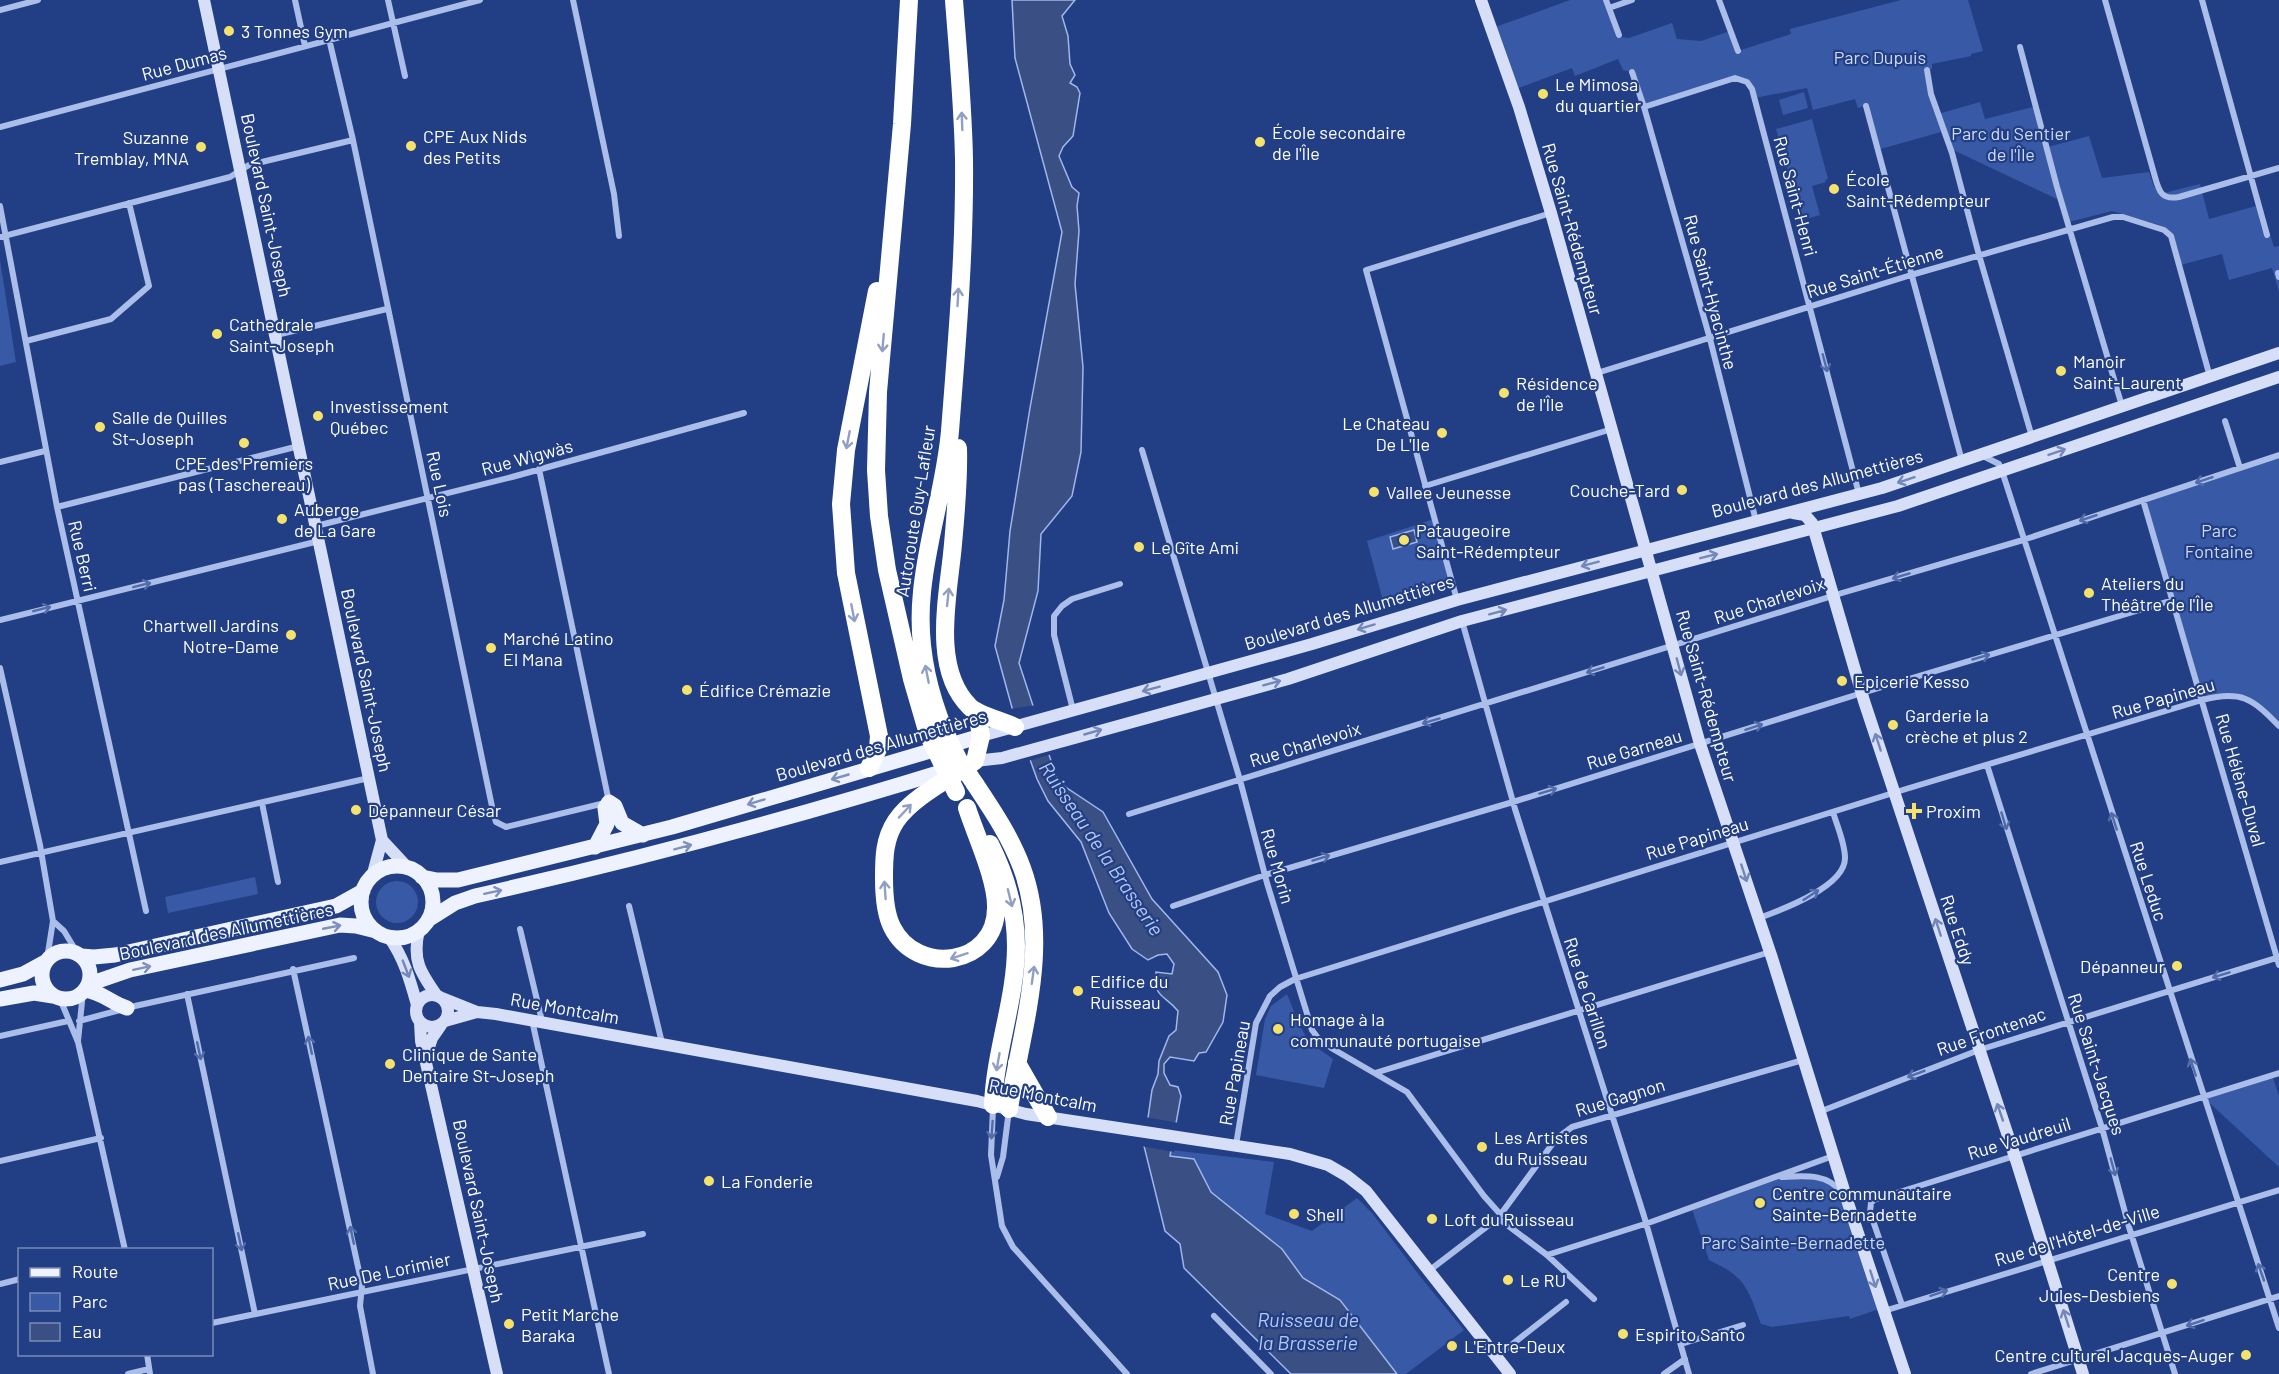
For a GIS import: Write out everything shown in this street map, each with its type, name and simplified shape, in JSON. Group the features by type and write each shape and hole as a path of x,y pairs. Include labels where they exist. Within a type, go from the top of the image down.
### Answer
{"highway":[{"name":"Autoroute Guy-Lafleur","path":"909,0 898,180 878,392 876,477 879,516 889,577 916,696 936,732 958,759 1000,822 1025,878 1032,906 1035,932 1034,962 1017,1063 1001,1107"},
{"name":"Autoroute Guy-Lafleur","path":"954,0 964,158 962,237 945,474 925,571 921,604 921,642 936,732 956,792 985,836 999,865 1008,891 1015,924 1014,968 995,1080 1001,1107"},
{"path":"869,768 878,749 879,736 846,573 842,536 842,484 846,450 898,180"},
{"path":"954,356 959,480 946,609 946,640 952,681 960,695 976,712 1009,726"},
{"path":"967,808 994,892 995,922 987,938 967,954 949,959 930,959 907,947 890,924 885,895 886,843 896,821 909,806 975,761 981,736 976,712"},
{"path":"1017,1063 1048,1117"}],"main road":[{"name":"Boulevard Saint-Joseph","path":"204,0 382,840 372,877"},
{"name":"Rue Saint-Rédempteur","path":"1473,0 1489,24"},
{"name":"Rue Saint-Rédempteur","path":"1481,0 1519,107 1551,213 1700,744 1770,952 1848,1203 1905,1374"},
{"name":"Boulevard des Allumettières","path":"422,877 437,880 462,879 643,835 1009,726 1044,719 1208,674 1457,600 1859,494 2279,353"},
{"path":"382,934 405,937 455,903 475,896 638,859 724,836 975,761 1015,754 1288,679 1462,621 1898,506 2279,377"},
{"path":"1789,513 1808,517 1814,530"},
{"name":"Rue Eddy","path":"1814,530 1862,693 2014,1155 2083,1374"},
{"path":"596,847 607,824 605,808 609,802 615,806 622,823 643,835"},
{"path":"382,840 408,868 422,877 431,891 433,906 416,945 417,962 424,977 448,1006 448,1012 432,1038 426,1056"},
{"path":"408,868 389,867 372,877 363,891 361,902 364,915 398,949 408,971 417,1005 416,1014 420,1022 433,1027 443,1023"},
{"name":"Boulevard des Allumettières","path":"80,955 94,957 115,955 336,906 363,891"},
{"name":"Boulevard des Allumettières","path":"85,990 98,981 130,970 340,925 356,926 382,934"},
{"path":"0,980 23,974 55,953 64,951 80,955 89,969 90,978 85,990 72,999 34,993 0,999"},
{"path":"46,960 42,980 46,989 56,997"},
{"path":"85,990 101,993 117,1005 127,1008"},
{"path":"417,1005 423,998 439,997"},
{"name":"Rue Montcalm","path":"439,997 477,1012 537,1021 1048,1117 1304,1157 1341,1171 1362,1187 1430,1270 1510,1374"},
{"name":"Rue Montcalm","path":"443,1023 477,1012"},
{"name":"Boulevard Saint-Joseph","path":"420,1022 421,1041 497,1374"}],"street":[{"path":"0,10 38,0"},
{"path":"295,0 304,46"},
{"path":"388,0 405,76"},
{"name":"Rue Dumas","path":"0,127 480,0"},
{"path":"573,0 614,194 619,236"},
{"path":"1606,0 1619,35"},
{"path":"1609,8 1632,0"},
{"path":"1719,0 1738,51"},
{"path":"2105,0 2160,193 2166,198 2179,197 2279,168"},
{"path":"2202,0 2267,235"},
{"name":"Rue Lois","path":"329,39 353,140 496,822 506,827 609,802"},
{"path":"2020,47 2057,187 2122,407"},
{"path":"1927,70 1931,94 1952,153 1978,255 2032,437"},
{"name":"Rue Saint-Hyacinthe","path":"1632,72 1710,339 1756,521"},
{"name":"Rue Saint-Henri","path":"1644,107 1735,78 1747,82 1752,90 1859,494"},
{"path":"1866,106 1962,461"},
{"path":"3,236 230,177 249,165 353,140"},
{"path":"26,341 111,319 149,286 129,203"},
{"name":"Rue Berri","path":"0,206 3,236 26,341 45,451 146,910"},
{"path":"1457,600 1366,270 1551,213"},
{"name":"Rue Saint-Étienne","path":"1597,373 1911,275 2117,216 2164,230 2173,240 2210,377"},
{"path":"276,335 387,309"},
{"name":"Rue Wìgwàs","path":"316,526 539,470 744,413"},
{"path":"2225,421 2240,468"},
{"path":"1425,486 1612,429"},
{"path":"57,507 299,446"},
{"name":"Rue Morin","path":"1142,450 1240,780 1309,1024 1315,1035 1333,1049 1407,1092 1500,1217 1594,1299"},
{"path":"0,462 45,451"},
{"path":"1980,455 1999,464 2002,471"},
{"name":"Rue Charlevoix","path":"1130,814 1834,596 2023,540 2279,455"},
{"path":"539,470 609,802"},
{"name":"Rue Leduc","path":"2002,471 2279,1328"},
{"name":"Rue Hélène-Duval","path":"2143,500 2278,960"},
{"path":"0,620 319,540"},
{"path":"1074,711 1054,635 1054,616 1072,599 1120,584"},
{"name":"Rue Garneau","path":"1173,906 1265,875 1513,802 1862,693 2173,600"},
{"name":"Rue de Carillon","path":"1462,621 1513,802 1646,1224 1689,1374"},
{"path":"0,668 41,853 53,921 46,960"},
{"name":"Rue Papineau","path":"1236,1146 1256,1023 1270,996 1280,987 1295,979 1733,842 2202,700 2220,696 2240,696 2256,704 2279,726"},
{"name":"Rue Saint-Jacques","path":"1987,765 2102,1128 2175,1374"},
{"path":"0,862 369,778"},
{"path":"262,802 278,882"},
{"path":"1758,918 1801,901 1840,872 1845,855 1833,812"},
{"path":"629,906 662,1044"},
{"path":"53,921 64,931 80,955"},
{"path":"520,929 581,1246 609,1374"},
{"path":"1375,1073 1770,952"},
{"path":"79,1021 293,969 354,958"},
{"name":"Rue Frontenac","path":"1819,1112 1979,1050 2169,990 2278,960"},
{"path":"293,969 362,1285 360,1306 373,1374"},
{"path":"78,1042 79,1021 85,990"},
{"path":"187,994 255,1314"},
{"path":"56,997 78,1042 125,1248"},
{"path":"0,1036 68,1021"},
{"name":"Rue Gagnon","path":"1430,1270 1500,1217 1556,1139 1572,1127 1803,1060"},
{"name":"Rue Vaudreuil","path":"1902,1305 1870,1212 1871,1203 1879,1198 2279,1073"},
{"path":"996,1180 1003,1157 1001,1107"},
{"path":"1001,1107 990,1155 1002,1226 1010,1243 1127,1374"},
{"path":"0,1161 100,1138"},
{"path":"1547,1256 1646,1224 1833,1156"},
{"path":"1775,1177 1828,1179 1833,1182 1848,1203"},
{"name":"Rue de l'Hôtel-de-Ville","path":"1883,1311 2047,1259 2279,1190"},
{"name":"Rue De Lorimier","path":"213,1323 643,1234"},
{"path":"0,1284 18,1280"},
{"path":"2031,1374 2279,1296"},
{"path":"1496,1357 1566,1302"},
{"path":"1214,1316 1271,1374"},
{"path":"1681,1344 1743,1325"},
{"path":"129,1374 150,1372 147,1356"},
{"path":"1664,1374 1685,1359"}],"green space":[{"name":"Parc Dupuis","path":"1570,0 1606,0 1619,37 1629,38 1672,23 1677,39 1701,41 1730,31 1738,51 1791,34 1790,29 1901,0 1968,0 1983,51 1971,54 1971,56 1932,64 1932,69 1927,70 1938,114 1980,102 1985,119 2033,107 2044,148 2089,136 2102,178 2149,172 2154,187 2164,193 2200,184 2209,219 2256,206 2262,230 2268,228 2274,247 2279,246 2279,292 2272,268 2229,280 2222,254 2177,266 2168,234 2159,225 2112,211 2065,223 2059,200 1947,147 1941,132 1877,150 1865,106 1858,108 1855,99 1813,110 1807,88 1754,98 1752,89 1741,79 1645,109 1632,72 1623,70 1618,59 1575,76 1572,68 1513,90 1490,29"},
{"path":"1804,92 1808,108 1783,115 1779,100"},
{"path":"1812,119 1828,179 1825,180 1826,182 1812,186 1820,215 1802,220 1776,129"},
{"path":"0,260 16,362 0,366"},
{"name":"Parc Fontaine","path":"2279,455 2279,726 2240,696 2202,700 2143,500"},
{"path":"1434,519 1452,583 1383,601 1367,541"},
{"path":"255,877 258,894 168,913 165,897"},
{"path":"397,881 412,887 418,902 412,917 397,923 382,917 376,902 382,887"},
{"path":"1287,994 1309,1042 1333,1059 1324,1088 1256,1075 1265,1019 1271,1006"},
{"path":"2272,1075 2279,1096 2279,1167 2203,1097"},
{"path":"1171,1150 1274,1162 1265,1214 1312,1231 1357,1198 1372,1213 1464,1330 1406,1374 1397,1374 1340,1300 1303,1278 1282,1249 1211,1192 1194,1159 1170,1156"},
{"name":"Parc Sainte-Bernadette","path":"1775,1177 1814,1177 1840,1190 1882,1308 1850,1319 1849,1316 1772,1327 1761,1324 1743,1284 1730,1272 1709,1260 1691,1206"}],"water":[{"name":"Ruisseau de la Brasserie","path":"1012,0 1075,0 1062,16 1068,36 1070,64 1075,75 1070,83 1077,87 1080,93 1073,136 1063,147 1059,156 1072,187 1079,193 1075,284 1083,367 1081,452 1072,496 1041,534 1038,591 1019,663 1058,782 1103,812 1152,899 1218,972 1227,995 1223,1022 1206,1052 1199,1053 1194,1061 1170,1057 1164,1064 1164,1073 1170,1085 1178,1087 1181,1096 1170,1156 1194,1159 1211,1192 1282,1249 1303,1278 1340,1300 1397,1374 1291,1374 1184,1268 1180,1244 1165,1231 1144,1146 1152,1090 1158,1074 1159,1061 1169,1036 1176,1030 1178,1011 1158,991 1156,972 1172,974 1174,964 1167,954 1148,960 1132,949 1109,913 1081,842 1048,801 1037,779 1014,715 995,646 1004,600 1010,531 1062,232 1015,58"},
{"name":"Pataugeoire Saint-Rédempteur","path":"1414,530 1417,542 1393,549 1390,537"}],"pier":[{"path":"1037,705 1052,754 1028,761 1009,709"},
{"path":"1145,1117 1179,1123 1174,1152 1141,1146"}],"place":[{"name":"3 Tonnes Gym","path":"229,31"},
{"name":"Le Mimosa du quartier","path":"1543,94"},
{"name":"École secondaire de l'Île","path":"1260,142"},
{"name":"CPE Aux Nids des Petits","path":"411,146"},
{"name":"Suzanne Tremblay, MNA","path":"201,147"},
{"name":"École Saint-Rédempteur","path":"1834,189"},
{"name":"Cathedrale Saint-Joseph","path":"217,334"},
{"name":"Manoir Saint-Laurent","path":"2061,371"},
{"name":"Résidence de l'Île","path":"1504,393"},
{"name":"Investissement Québec","path":"318,416"},
{"name":"Salle de Quilles St-Joseph","path":"100,427"},
{"name":"Le Chateau De L'Ile","path":"1442,433"},
{"name":"CPE des Premiers pas (Taschereau)","path":"244,443"},
{"name":"Couche-Tard","path":"1682,490"},
{"name":"Vallee Jeunesse","path":"1374,492"},
{"name":"Auberge de La Gare","path":"282,519"},
{"name":"Pataugeoire Saint-Rédempteur","path":"1404,540"},
{"name":"Le Gîte Ami","path":"1139,547"},
{"name":"Ateliers du Théâtre de l'Île","path":"2089,593"},
{"name":"Chartwell Jardins Notre-Dame","path":"291,635"},
{"name":"Marché Latino El Mana","path":"491,648"},
{"name":"Epicerie Kesso","path":"1842,681"},
{"name":"Édifice Crémazie","path":"687,690"},
{"name":"Garderie la crèche et plus 2","path":"1893,725"},
{"name":"Dépanneur César","path":"356,810"},
{"name":"Proxim","path":"1914,811"},
{"name":"Dépanneur","path":"2177,966"},
{"name":"Edifice du Ruisseau","path":"1078,991"},
{"name":"Homage à la communauté portugaise","path":"1278,1029"},
{"name":"Clinique de Sante Dentaire St-Joseph","path":"390,1064"},
{"name":"Les Artistes du Ruisseau","path":"1482,1147"},
{"name":"La Fonderie","path":"709,1181"},
{"name":"Centre communautaire Sainte-Bernadette","path":"1760,1203"},
{"name":"Shell","path":"1294,1214"},
{"name":"Loft du Ruisseau","path":"1432,1219"},
{"name":"Le RU","path":"1508,1280"},
{"name":"Centre Jules-Desbiens","path":"2172,1284"},
{"name":"Petit Marche Baraka","path":"509,1324"},
{"name":"Espirito Santo","path":"1623,1334"},
{"name":"L'Entre-Deux","path":"1452,1346"},
{"name":"Centre culturel Jacques-Auger","path":"2246,1355"}],"park label":[{"name":"Parc du Sentier de l'Île","path":"2011,143"}]}
